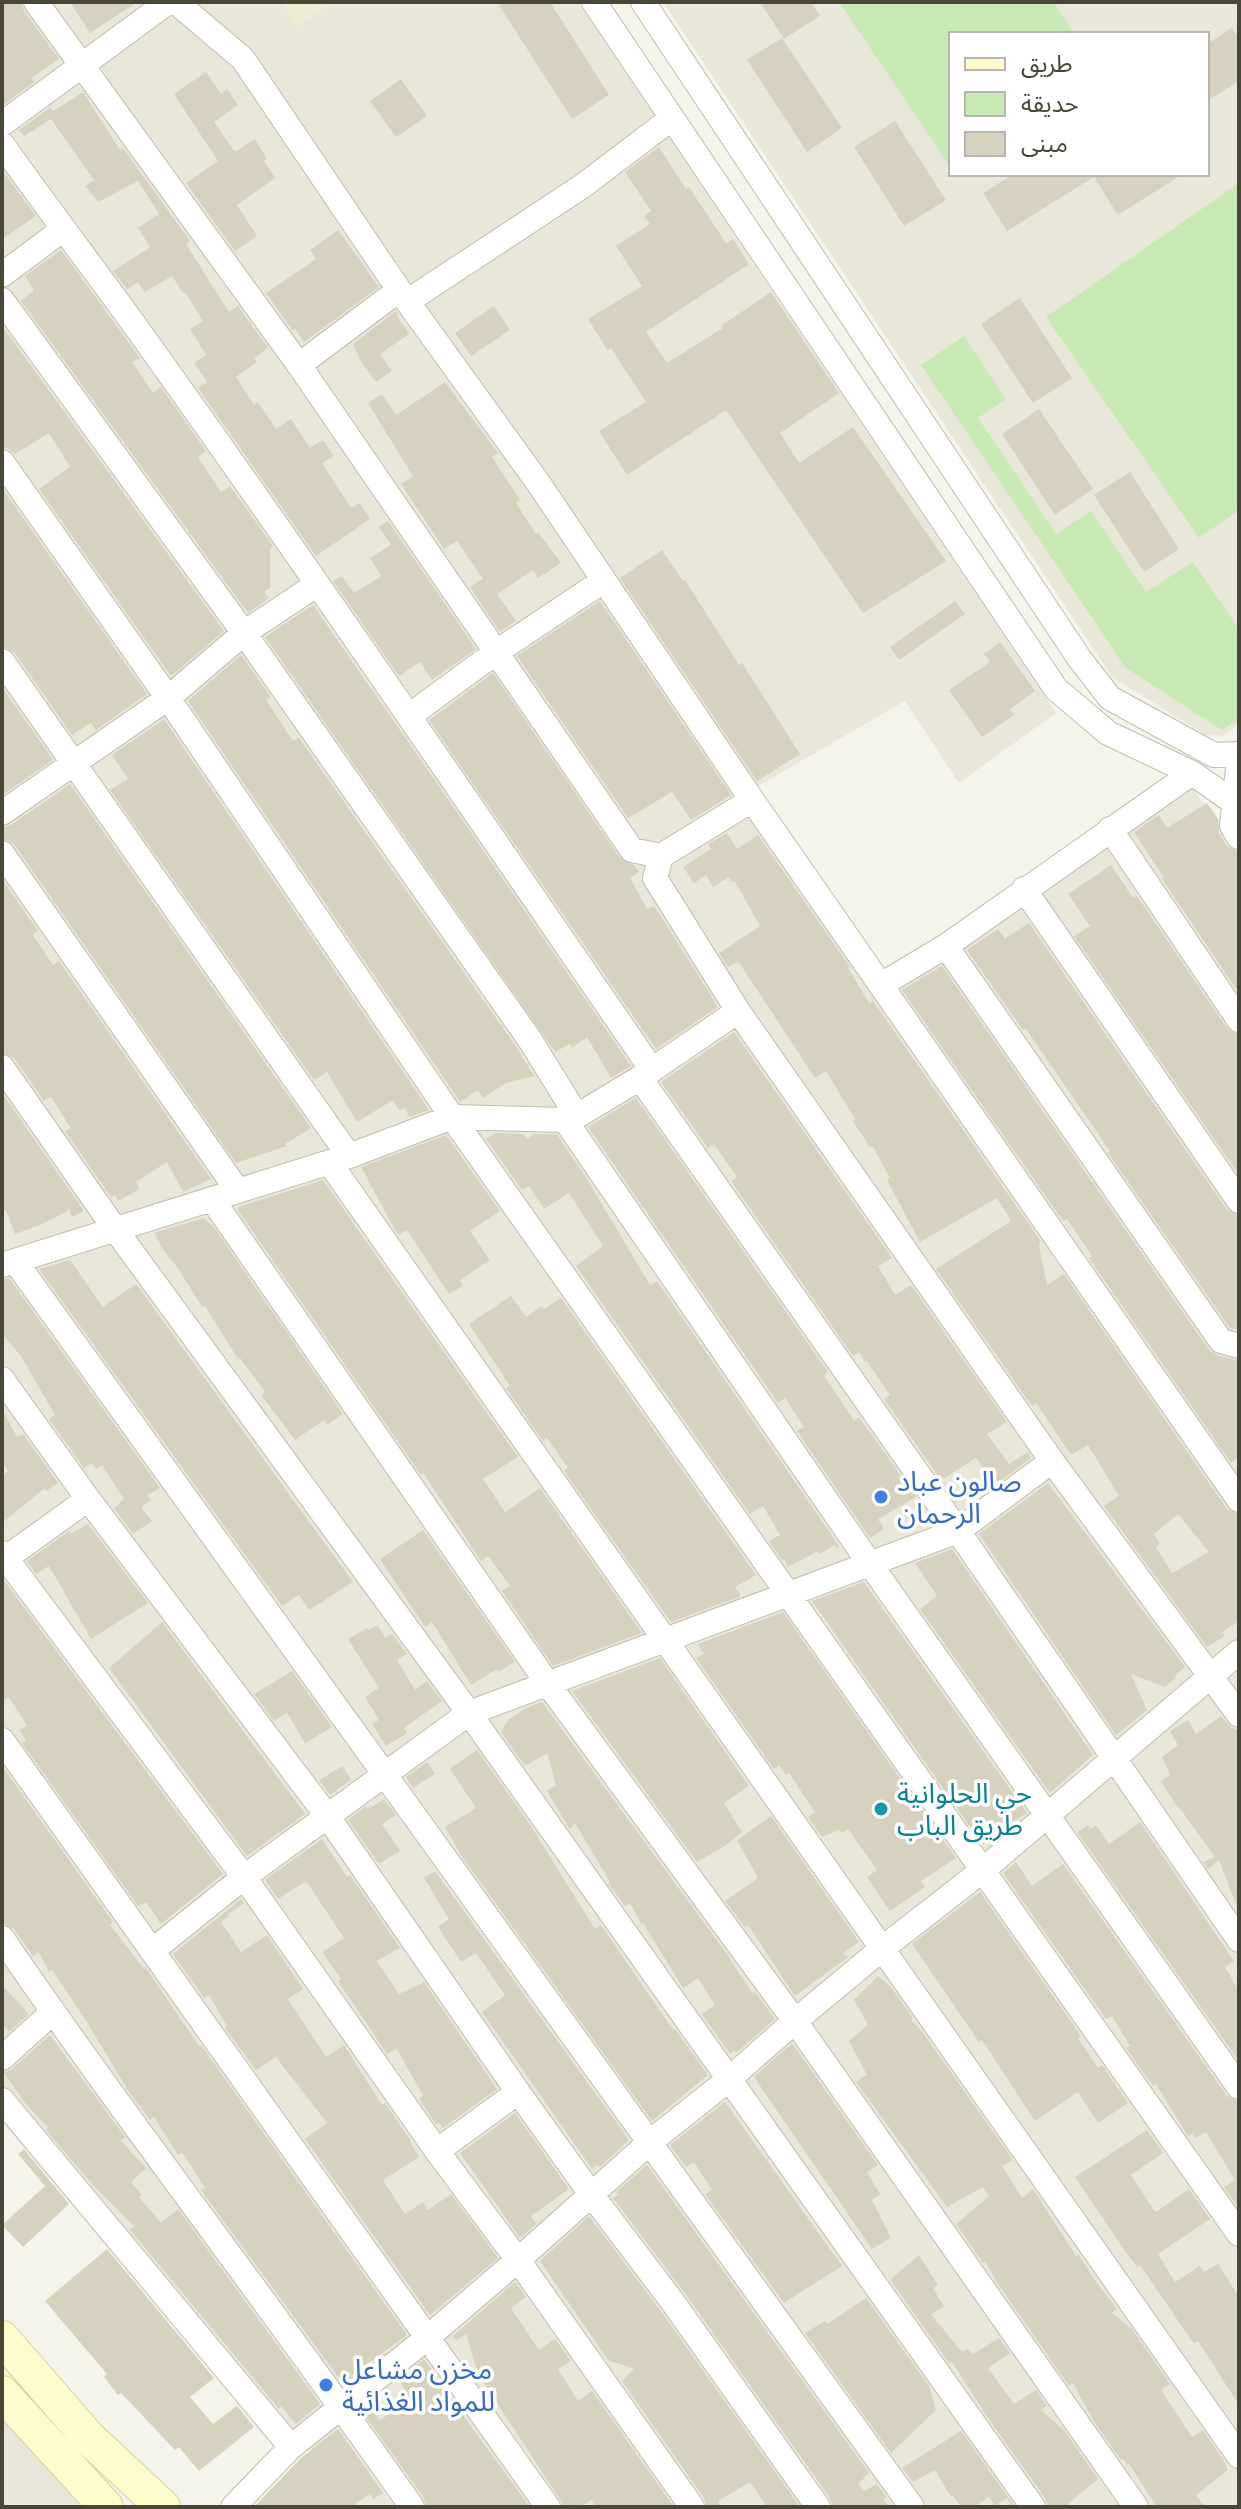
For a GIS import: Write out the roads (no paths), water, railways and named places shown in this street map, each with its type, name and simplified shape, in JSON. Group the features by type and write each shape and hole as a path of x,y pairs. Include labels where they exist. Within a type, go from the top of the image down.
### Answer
{"main road":[{"path":"2,2338 89,2438 163,2507"},
{"path":"2,2393 106,2507"}],"street":[{"path":"36,2 299,365 632,850 658,867 738,1011 1052,1461 1239,1715"},
{"path":"2,124 168,2"},
{"path":"176,2 243,59 403,296 539,484 752,800 1239,1500"},
{"path":"594,2 1056,689 1108,733 1192,773 1237,802"},
{"path":"643,2 1079,658 1110,698 1214,755 1239,756 1237,802 1232,826 1239,837"},
{"path":"299,365 403,296 584,185 672,118"},
{"path":"2,144 140,333 409,716 646,1074 1239,1940"},
{"path":"2,275 62,230"},
{"path":"2,300 244,633 530,1040 571,1118 870,1564 1239,2087"},
{"path":"2,462 168,698 452,1117 1239,2234"},
{"path":"409,716 495,653 603,581"},
{"path":"2,813 168,698 244,633 316,585"},
{"path":"2,661 75,764 666,1641 1239,2456"},
{"path":"881,985 946,946 1192,773"},
{"path":"658,867 752,800"},
{"path":"1110,829 1239,1020"},
{"path":"2,853 238,1191"},
{"path":"1024,889 1239,1201"},
{"path":"946,946 1221,1341 1239,1346"},
{"path":"738,1011 646,1074 571,1118 452,1117 339,1159 9,1263 386,1775 912,2507"},
{"path":"2,1067 115,1229 469,1713 1033,2507"},
{"path":"212,1199 548,1684 795,2021 1136,2507"},
{"path":"2,1379 88,1499 328,1817 518,2092 818,2507"},
{"path":"152,1951 244,1877 469,1713 958,1531 1052,1461"},
{"path":"88,1499 3,1557 244,1877 692,2507"},
{"path":"233,2507 291,2447 428,2337 650,2142 883,1948 983,1870 1239,1652"},
{"path":"2,1740 548,2507"},
{"path":"2,1938 412,2507"},
{"path":"2,2058 53,2012"},
{"path":"437,2151 518,2092"},
{"path":"2,2100 291,2447"}],"place":[{"name":"صالون عباد الرحمان","path":"881,1497"},
{"name":"حي الحلوانية طريق الباب","path":"881,1809"},
{"name":"مخزن مشاعل للمواد الغذائية","path":"326,2385"}]}
